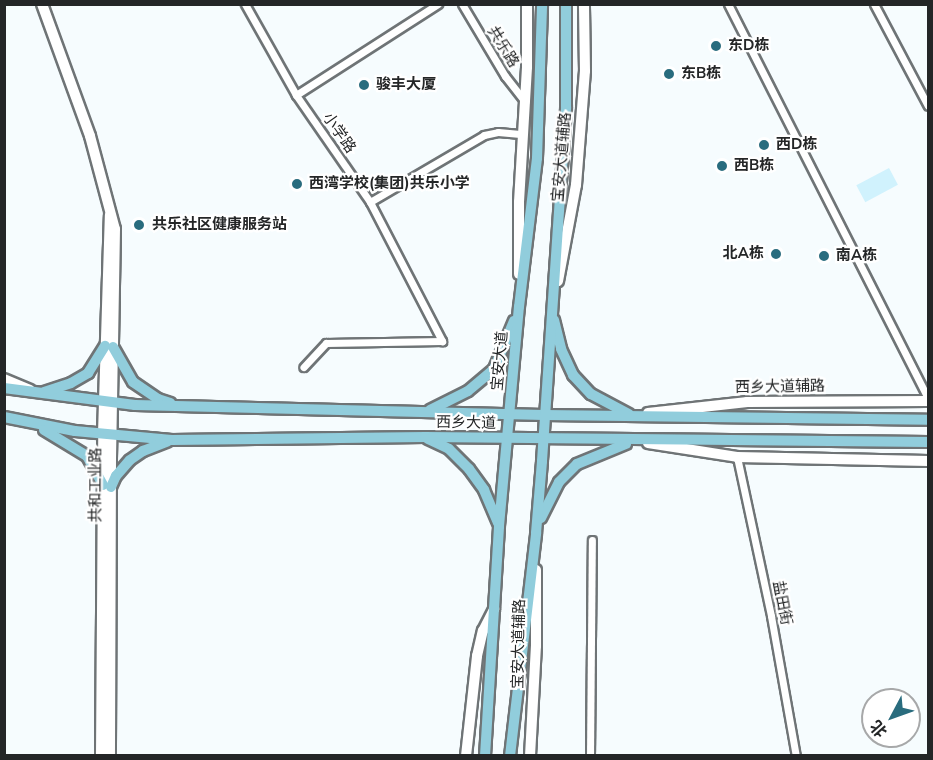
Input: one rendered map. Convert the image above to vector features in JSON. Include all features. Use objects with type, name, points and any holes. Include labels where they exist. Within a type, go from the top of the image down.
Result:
[{"type":"main road","name":"宝安大道","points":[[484,756],[499,526],[519,307],[537,158],[542,4]]},
{"type":"main road","points":[[510,756],[536,532],[543,440],[566,107],[567,4]]},
{"type":"main road","points":[[427,411],[468,392],[494,369],[519,307]]},
{"type":"main road","points":[[552,311],[561,350],[573,375],[591,394],[632,416]]},
{"type":"main road","points":[[39,393],[61,387],[87,373],[109,346],[133,382],[158,399],[179,406]]},
{"type":"main road","name":"西乡大道","points":[[4,388],[108,402],[179,406],[544,415],[928,420]]},
{"type":"main road","name":"西乡大道","points":[[4,417],[107,434],[172,440],[425,437],[543,440],[928,442]]},
{"type":"main road","points":[[30,423],[62,438],[87,456],[107,486],[130,460],[143,451],[172,440]]},
{"type":"main road","points":[[425,437],[449,449],[469,469],[484,490],[499,526]]},
{"type":"main road","points":[[536,532],[544,507],[568,472],[591,456],[636,440]]},
{"type":"street","name":"共和工业路","points":[[42,4],[90,136],[110,215],[107,434],[110,756]]},
{"type":"street","name":"小学路","points":[[245,4],[296,95],[370,202],[442,341],[326,343],[304,367]]},
{"type":"street","points":[[296,95],[438,4]]},
{"type":"street","name":"共乐路","points":[[462,4],[505,76],[525,102]]},
{"type":"street","points":[[519,307],[519,202],[525,102],[527,4]]},
{"type":"street","name":"宝安大道辅路","points":[[552,311],[576,185],[585,71],[584,4]]},
{"type":"street","points":[[728,4],[847,234],[928,400]]},
{"type":"street","points":[[874,4],[928,106]]},
{"type":"street","points":[[370,202],[484,135],[498,132],[523,134]]},
{"type":"street","points":[[4,379],[39,393]]},
{"type":"street","name":"西乡大道辅路","points":[[632,416],[747,402],[928,400]]},
{"type":"street","points":[[636,440],[737,457],[928,461]]},
{"type":"street","name":"盐田街","points":[[737,457],[771,616],[796,756]]},
{"type":"street","name":"共和工业路","points":[[101,756],[107,486]]},
{"type":"street","name":"宝安大道辅路","points":[[530,756],[536,646],[536,532]]},
{"type":"street","points":[[590,756],[592,540]]},
{"type":"street","name":"宝安大道辅路","points":[[466,756],[477,656],[483,631],[494,609]]},
{"type":"shaded area","points":[[889,168],[898,185],[865,202],[856,185]]},
{"type":"place","name":"东D栋","points":[[716,46]]},
{"type":"place","name":"东B栋","points":[[669,74]]},
{"type":"place","name":"骏丰大厦","points":[[364,85]]},
{"type":"place","name":"西D栋","points":[[764,145]]},
{"type":"place","name":"西B栋","points":[[722,166]]},
{"type":"place","name":"西湾学校(集团)共乐小学","points":[[297,184]]},
{"type":"place","name":"共乐社区健康服务站","points":[[139,225]]},
{"type":"place","name":"北A栋","points":[[776,254]]},
{"type":"place","name":"南A栋","points":[[824,256]]}]
